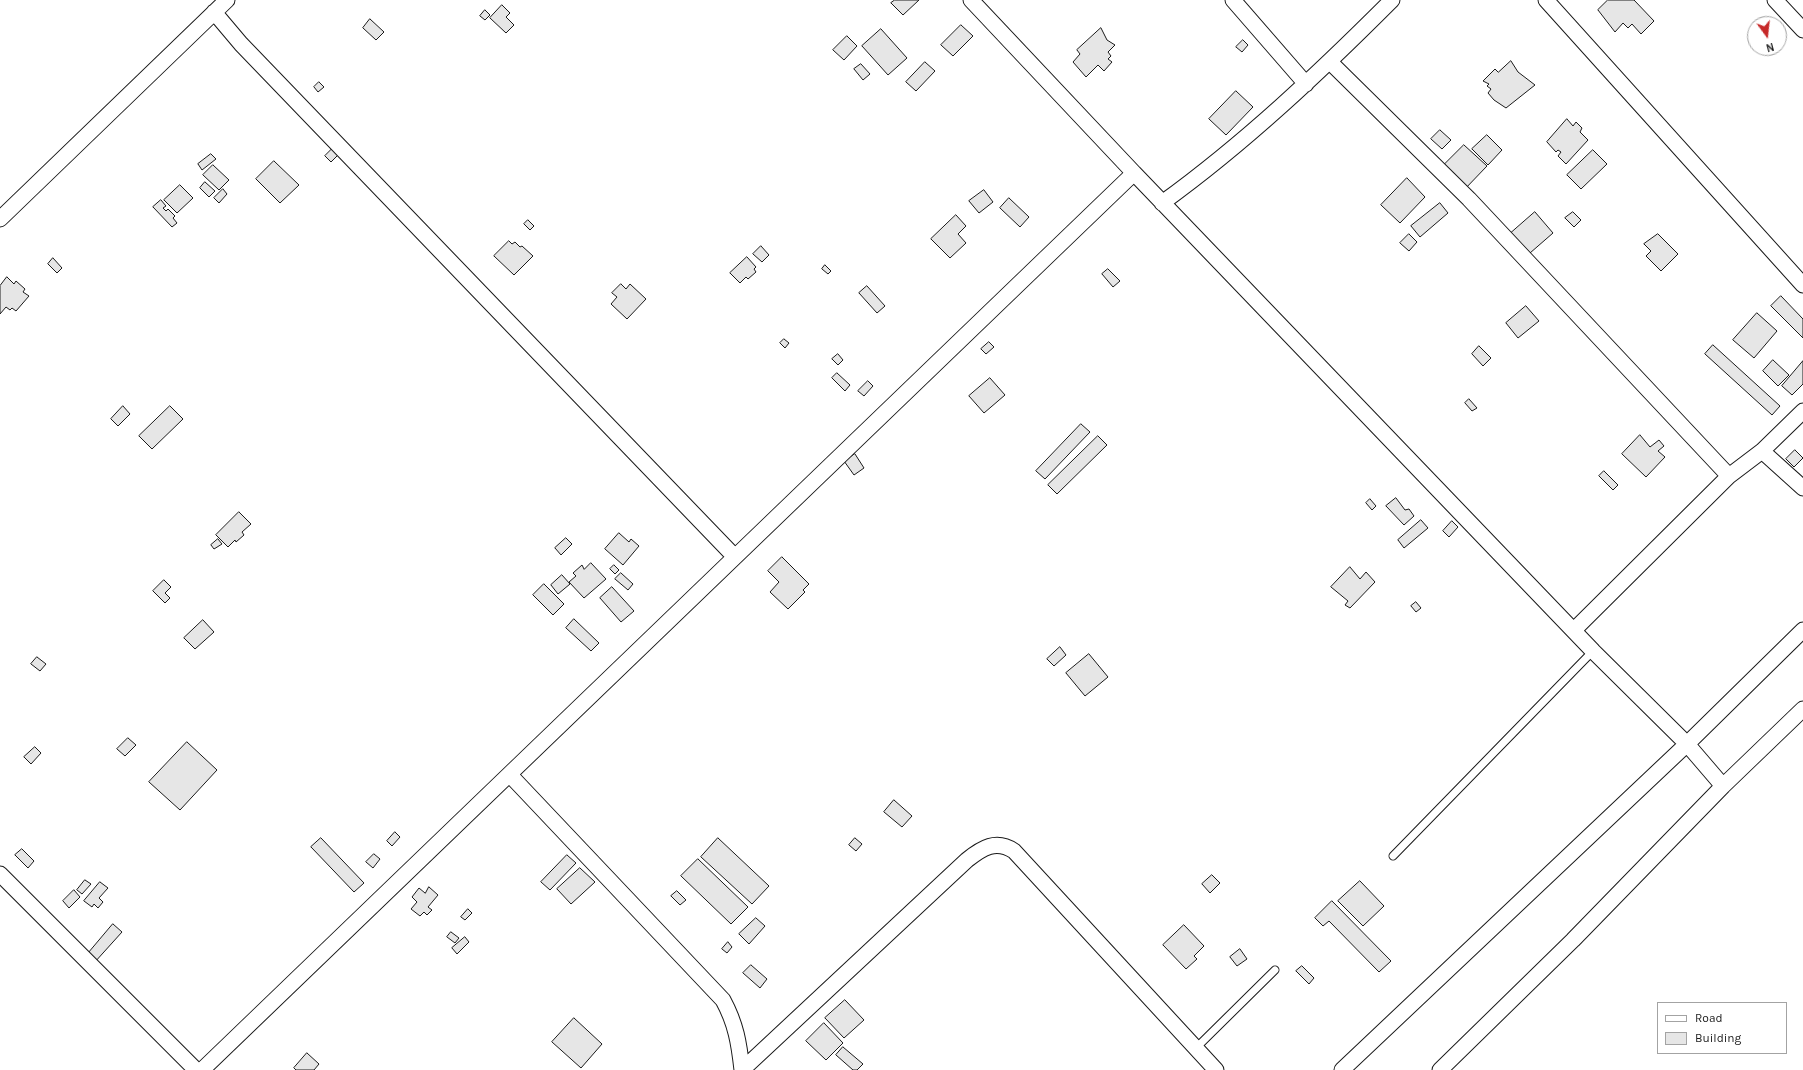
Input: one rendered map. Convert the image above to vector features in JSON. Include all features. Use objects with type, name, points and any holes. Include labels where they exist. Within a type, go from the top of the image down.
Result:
[{"type":"street","points":[[0,219],[227,0]]},
{"type":"street","points":[[971,0],[1162,203],[1594,651],[1687,744],[1723,786]]},
{"type":"street","points":[[1233,0],[1306,84]]},
{"type":"street","points":[[1162,203],[1205,173],[1306,84],[1392,0]]},
{"type":"street","points":[[1546,0],[1803,286]]},
{"type":"street","points":[[1775,0],[1803,30]]},
{"type":"street","points":[[214,12],[240,44],[736,557]]},
{"type":"street","points":[[1330,62],[1469,199],[1729,476]]},
{"type":"street","points":[[202,1070],[1134,173]]},
{"type":"street","points":[[1574,630],[1729,476],[1762,451],[1803,411]]},
{"type":"street","points":[[1762,451],[1803,488]]},
{"type":"street","points":[[1342,1070],[1687,744],[1803,630]]},
{"type":"street","points":[[1440,1070],[1573,940],[1723,786],[1803,709]]},
{"type":"street","points":[[510,775],[723,1000],[730,1013],[739,1039],[742,1070]]},
{"type":"street","points":[[742,1070],[966,860],[980,849],[1000,845],[1014,851],[1216,1070]]},
{"type":"street","points":[[0,874],[196,1070]]},
{"type":"lane","points":[[1393,856],[1594,651]]},
{"type":"lane","points":[[1196,1048],[1275,970]]},
{"type":"building","points":[[895,0],[919,0],[903,15],[891,3]]},
{"type":"building","points":[[1608,0],[1634,0],[1654,21],[1641,34],[1632,24],[1628,28],[1623,23],[1615,32],[1598,10]]},
{"type":"building","points":[[502,5],[510,13],[506,17],[514,25],[506,33],[490,18]]},
{"type":"building","points":[[485,10],[490,15],[485,20],[480,16]]},
{"type":"building","points":[[370,19],[384,32],[376,40],[363,28]]},
{"type":"building","points":[[961,25],[973,36],[953,56],[941,45]]},
{"type":"building","points":[[1101,28],[1107,40],[1115,45],[1108,52],[1111,56],[1108,59],[1112,62],[1104,71],[1098,65],[1086,77],[1073,62],[1080,54],[1077,50]]},
{"type":"building","points":[[881,29],[907,58],[888,75],[862,46]]},
{"type":"building","points":[[847,36],[857,46],[844,60],[833,50]]},
{"type":"building","points":[[1243,40],[1248,45],[1242,52],[1236,47]]},
{"type":"building","points":[[1511,61],[1518,72],[1535,85],[1506,108],[1494,100],[1488,93],[1491,89],[1487,86],[1489,84],[1483,81],[1495,69],[1498,72]]},
{"type":"building","points":[[925,62],[935,71],[916,91],[906,82]]},
{"type":"building","points":[[861,64],[870,74],[863,80],[854,69]]},
{"type":"building","points":[[319,82],[324,87],[318,92],[314,87]]},
{"type":"building","points":[[1236,91],[1253,107],[1226,135],[1209,119]]},
{"type":"building","points":[[1567,119],[1573,126],[1576,122],[1582,128],[1580,132],[1588,140],[1566,164],[1558,156],[1561,152],[1558,150],[1556,152],[1547,142]]},
{"type":"building","points":[[1440,130],[1451,140],[1442,149],[1431,139]]},
{"type":"building","points":[[1487,135],[1502,150],[1488,165],[1472,149]]},
{"type":"building","points":[[1464,145],[1487,166],[1463,191],[1440,169]]},
{"type":"building","points":[[333,148],[339,154],[331,162],[325,156]]},
{"type":"building","points":[[1593,150],[1607,164],[1581,189],[1567,175]]},
{"type":"building","points":[[211,154],[216,159],[202,170],[198,164]]},
{"type":"building","points":[[274,161],[299,185],[280,203],[256,179]]},
{"type":"building","points":[[213,165],[229,180],[219,190],[203,175]]},
{"type":"building","points":[[1407,178],[1425,197],[1400,223],[1381,205]]},
{"type":"building","points":[[205,182],[215,191],[209,197],[200,188]]},
{"type":"building","points":[[180,185],[193,198],[177,213],[164,200]]},
{"type":"building","points":[[223,189],[227,194],[219,203],[214,198]]},
{"type":"building","points":[[984,190],[993,202],[979,213],[969,201]]},
{"type":"building","points":[[1009,198],[1029,217],[1020,227],[1000,208]]},
{"type":"building","points":[[161,200],[166,206],[163,208],[166,211],[168,209],[175,216],[173,218],[177,223],[172,227],[153,207]]},
{"type":"building","points":[[1440,203],[1448,213],[1420,237],[1411,226]]},
{"type":"building","points":[[1535,212],[1553,233],[1530,253],[1511,233]]},
{"type":"building","points":[[1573,212],[1581,220],[1574,227],[1565,218]]},
{"type":"building","points":[[956,215],[966,226],[958,234],[966,243],[950,258],[931,239]]},
{"type":"building","points":[[528,220],[534,226],[530,230],[524,224]]},
{"type":"building","points":[[1409,234],[1417,242],[1409,251],[1400,243]]},
{"type":"building","points":[[1658,234],[1678,254],[1661,271],[1646,256],[1651,251],[1644,244]]},
{"type":"building","points":[[509,241],[512,244],[515,242],[520,247],[522,246],[533,256],[514,275],[494,256]]},
{"type":"building","points":[[761,246],[769,255],[762,262],[753,254]]},
{"type":"building","points":[[747,257],[756,267],[754,269],[756,272],[748,279],[746,277],[740,283],[730,273]]},
{"type":"building","points":[[53,258],[62,268],[57,273],[48,264]]},
{"type":"building","points":[[825,265],[831,271],[828,274],[822,269]]},
{"type":"building","points":[[1108,269],[1120,281],[1113,287],[1102,274]]},
{"type":"building","points":[[7,277],[14,284],[16,281],[25,289],[23,292],[29,296],[16,311],[12,308],[10,310],[6,307],[0,314],[0,286]]},
{"type":"building","points":[[621,284],[626,289],[630,284],[646,299],[627,319],[611,304],[617,297],[612,293]]},
{"type":"building","points":[[867,286],[885,306],[877,313],[859,293]]},
{"type":"building","points":[[1781,296],[1803,319],[1803,338],[1771,306]]},
{"type":"building","points":[[1526,306],[1539,321],[1518,338],[1506,323]]},
{"type":"building","points":[[1757,313],[1777,331],[1754,358],[1733,340]]},
{"type":"building","points":[[784,339],[789,343],[785,348],[780,343]]},
{"type":"building","points":[[989,342],[994,347],[986,354],[981,349]]},
{"type":"building","points":[[1713,345],[1780,406],[1772,415],[1705,354]]},
{"type":"building","points":[[1479,346],[1491,358],[1483,366],[1472,354]]},
{"type":"building","points":[[838,354],[843,360],[838,365],[832,359]]},
{"type":"building","points":[[1773,360],[1789,375],[1778,386],[1763,371]]},
{"type":"building","points":[[1803,361],[1803,384],[1792,395],[1782,386]]},
{"type":"building","points":[[837,373],[850,385],[845,391],[832,378]]},
{"type":"building","points":[[990,378],[1005,395],[984,413],[969,396]]},
{"type":"building","points":[[868,381],[873,386],[864,396],[858,391]]},
{"type":"building","points":[[1469,399],[1477,408],[1472,411],[1465,403]]},
{"type":"building","points":[[123,406],[130,414],[118,426],[111,419]]},
{"type":"building","points":[[170,406],[183,419],[152,449],[139,436]]},
{"type":"building","points":[[1081,424],[1090,432],[1045,479],[1036,471]]},
{"type":"building","points":[[1640,435],[1650,447],[1659,440],[1664,446],[1658,451],[1665,457],[1646,477],[1622,454]]},
{"type":"building","points":[[1098,436],[1107,445],[1057,494],[1048,485]]},
{"type":"building","points":[[1795,450],[1803,458],[1794,467],[1786,459]]},
{"type":"building","points":[[855,454],[864,468],[854,475],[844,461]]},
{"type":"building","points":[[1604,471],[1618,485],[1613,490],[1599,476]]},
{"type":"building","points":[[1396,498],[1405,510],[1409,509],[1414,516],[1404,525],[1386,506]]},
{"type":"building","points":[[1370,499],[1376,506],[1372,510],[1366,503]]},
{"type":"building","points":[[239,512],[251,524],[242,532],[244,535],[236,542],[235,540],[228,547],[216,535]]},
{"type":"building","points":[[1421,520],[1428,528],[1404,548],[1398,540]]},
{"type":"building","points":[[1452,521],[1458,527],[1449,537],[1443,531]]},
{"type":"building","points":[[619,533],[629,542],[631,539],[639,546],[623,565],[605,549]]},
{"type":"building","points":[[566,538],[572,544],[561,555],[555,548]]},
{"type":"building","points":[[218,539],[222,544],[214,549],[211,545]]},
{"type":"building","points":[[782,557],[809,584],[803,590],[805,592],[788,609],[770,592],[779,582],[768,571]]},
{"type":"building","points":[[591,563],[606,579],[584,598],[569,582],[576,576],[573,573],[582,565],[584,569]]},
{"type":"building","points":[[614,565],[619,570],[615,574],[610,569]]},
{"type":"building","points":[[1350,567],[1360,579],[1366,572],[1375,582],[1350,608],[1345,605],[1348,601],[1331,587]]},
{"type":"building","points":[[621,573],[633,584],[628,590],[615,579]]},
{"type":"building","points":[[562,575],[570,584],[558,594],[551,585]]},
{"type":"building","points":[[164,580],[171,587],[165,593],[170,598],[165,603],[153,591]]},
{"type":"building","points":[[544,584],[564,604],[553,615],[533,595]]},
{"type":"building","points":[[612,587],[634,611],[621,622],[600,598]]},
{"type":"building","points":[[1416,602],[1421,608],[1416,612],[1411,606]]},
{"type":"building","points":[[574,619],[599,643],[591,651],[566,628]]},
{"type":"building","points":[[203,620],[214,632],[195,649],[184,638]]},
{"type":"building","points":[[1060,647],[1066,655],[1054,666],[1047,659]]},
{"type":"building","points":[[1089,654],[1108,677],[1085,696],[1066,673]]},
{"type":"building","points":[[37,657],[46,664],[40,671],[31,664]]},
{"type":"building","points":[[128,738],[136,745],[125,756],[117,749]]},
{"type":"building","points":[[187,742],[217,770],[180,810],[149,782]]},
{"type":"building","points":[[35,747],[41,753],[31,764],[24,757]]},
{"type":"building","points":[[894,800],[912,816],[902,827],[884,812]]},
{"type":"building","points":[[395,832],[400,837],[392,846],[387,841]]},
{"type":"building","points":[[321,838],[364,883],[354,892],[311,847]]},
{"type":"building","points":[[718,838],[769,886],[752,904],[701,857]]},
{"type":"building","points":[[855,838],[862,844],[856,851],[849,845]]},
{"type":"building","points":[[22,849],[34,861],[28,868],[15,855]]},
{"type":"building","points":[[374,854],[380,859],[373,868],[366,862]]},
{"type":"building","points":[[567,855],[576,863],[550,890],[541,882]]},
{"type":"building","points":[[698,859],[748,907],[731,924],[681,876]]},
{"type":"building","points":[[580,868],[595,882],[571,904],[557,889]]},
{"type":"building","points":[[1212,875],[1220,883],[1210,893],[1202,884]]},
{"type":"building","points":[[85,880],[91,884],[82,894],[77,890]]},
{"type":"building","points":[[1360,881],[1384,906],[1363,926],[1338,901]]},
{"type":"building","points":[[100,882],[108,888],[99,898],[103,902],[98,908],[94,904],[92,907],[84,901]]},
{"type":"building","points":[[429,887],[438,895],[428,907],[432,910],[427,915],[424,912],[420,916],[411,909],[417,902],[412,897],[419,888],[425,893]]},
{"type":"building","points":[[74,890],[80,897],[69,908],[63,901]]},
{"type":"building","points":[[677,891],[686,900],[680,905],[671,896]]},
{"type":"building","points":[[1332,901],[1391,961],[1379,972],[1329,921],[1323,926],[1315,918]]},
{"type":"building","points":[[468,909],[472,913],[465,920],[461,917]]},
{"type":"building","points":[[756,918],[765,926],[749,944],[739,934]]},
{"type":"building","points":[[113,924],[122,932],[94,963],[86,956]]},
{"type":"building","points":[[1184,925],[1204,946],[1194,956],[1197,959],[1186,969],[1163,945]]},
{"type":"building","points":[[451,932],[459,938],[455,943],[447,937]]},
{"type":"building","points":[[465,937],[469,942],[457,954],[452,948]]},
{"type":"building","points":[[728,942],[732,947],[727,953],[722,949]]},
{"type":"building","points":[[1240,949],[1247,959],[1237,966],[1230,957]]},
{"type":"building","points":[[751,965],[767,979],[760,988],[743,973]]},
{"type":"building","points":[[1302,966],[1314,978],[1309,984],[1296,971]]},
{"type":"building","points":[[845,1000],[864,1020],[844,1038],[825,1018]]},
{"type":"building","points":[[574,1018],[602,1044],[581,1068],[552,1042]]},
{"type":"building","points":[[824,1023],[843,1043],[826,1060],[806,1041]]},
{"type":"building","points":[[843,1047],[863,1064],[857,1070],[853,1070],[836,1055]]},
{"type":"building","points":[[307,1053],[319,1064],[314,1070],[296,1070],[294,1068]]}]
